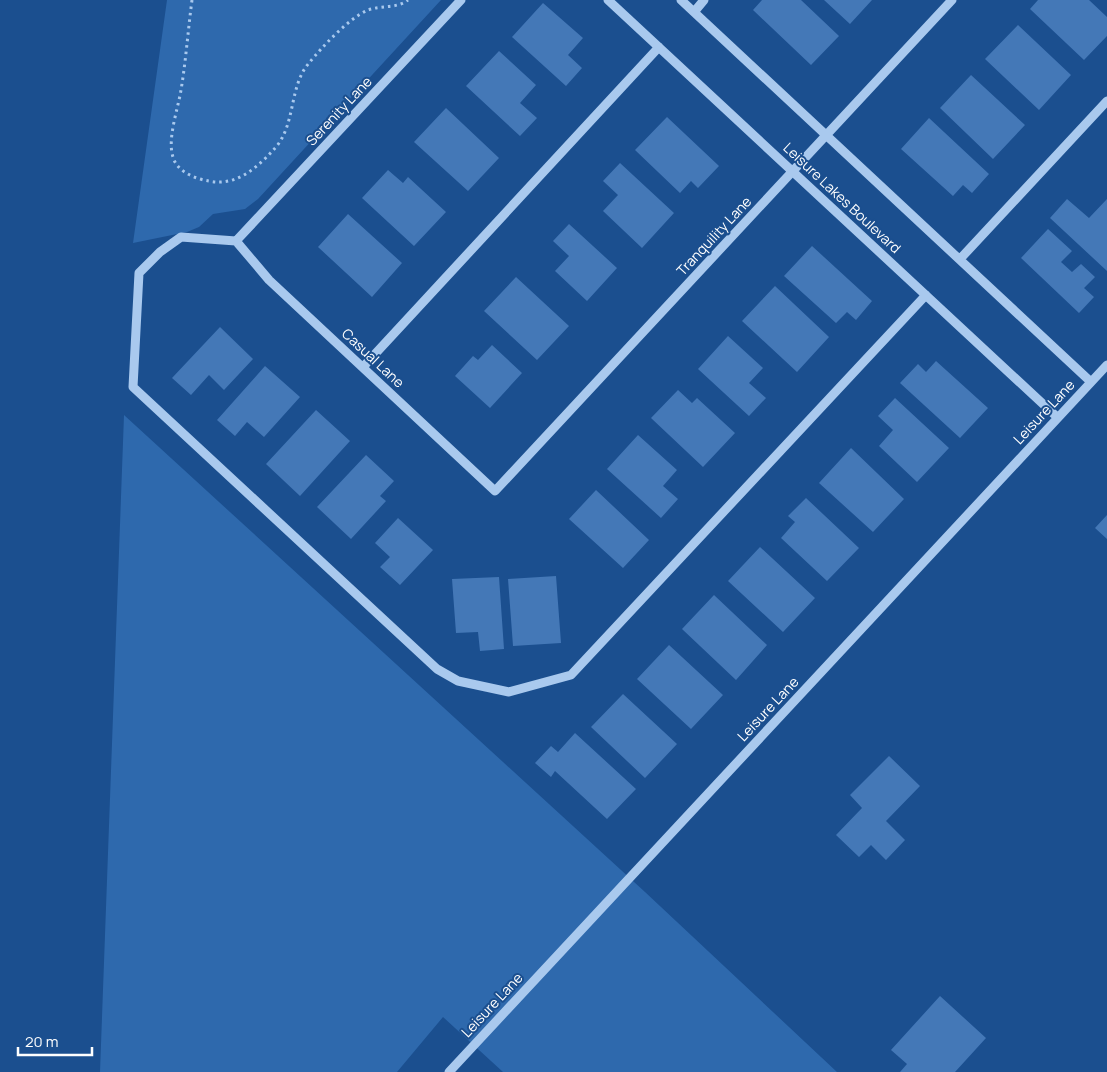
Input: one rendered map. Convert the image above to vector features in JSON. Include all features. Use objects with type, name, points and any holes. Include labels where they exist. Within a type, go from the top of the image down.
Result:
[{"type":"street","name":"Serenity Lane","points":[[236,242],[461,0]]},
{"type":"street","name":"Leisure Lakes Boulevard","points":[[608,0],[1057,417]]},
{"type":"street","points":[[682,0],[1091,382]]},
{"type":"street","points":[[694,12],[704,0]]},
{"type":"street","name":"Tranquility Lane","points":[[495,491],[952,0]]},
{"type":"street","points":[[363,368],[659,47]]},
{"type":"street","points":[[960,259],[1107,101]]},
{"type":"street","points":[[236,242],[181,237],[160,252],[139,273],[133,386],[437,668],[458,681],[509,692],[571,676],[926,295]]},
{"type":"street","name":"Casual Lane","points":[[236,242],[269,280],[495,491]]},
{"type":"street","name":"Leisure Lane","points":[[449,1072],[1107,365]]},
{"type":"path","points":[[192,0],[182,88],[173,129],[172,151],[173,159],[184,171],[194,178],[211,182],[224,182],[239,178],[255,168],[278,145],[286,128],[303,70],[331,40],[358,16],[369,10],[396,6],[408,0]]},
{"type":"shaded area","points":[[167,0],[441,0],[258,199],[245,209],[213,214],[199,227],[187,232],[133,243]]},
{"type":"shaded area","points":[[124,415],[645,892],[837,1072],[503,1072],[443,1017],[397,1072],[100,1072]]},
{"type":"building","points":[[762,0],[801,0],[839,36],[811,65],[753,10]]},
{"type":"building","points":[[824,0],[872,0],[850,24]]},
{"type":"building","points":[[1038,0],[1089,0],[1107,17],[1107,36],[1084,60],[1030,9]]},
{"type":"building","points":[[543,3],[583,38],[568,55],[582,68],[566,86],[512,37]]},
{"type":"building","points":[[1018,25],[1071,75],[1039,110],[985,59]]},
{"type":"building","points":[[499,51],[536,85],[520,103],[537,118],[520,136],[466,86]]},
{"type":"building","points":[[971,75],[1025,125],[993,159],[940,108]]},
{"type":"building","points":[[446,108],[499,158],[468,191],[414,142]]},
{"type":"building","points":[[667,117],[719,166],[698,188],[691,181],[680,193],[635,150]]},
{"type":"building","points":[[929,118],[989,174],[972,193],[963,185],[953,196],[901,149]]},
{"type":"building","points":[[620,163],[674,213],[642,248],[603,211],[618,195],[603,181]]},
{"type":"building","points":[[388,170],[403,183],[408,177],[446,212],[414,246],[362,198]]},
{"type":"building","points":[[1067,199],[1089,218],[1107,199],[1107,271],[1050,218]]},
{"type":"building","points":[[348,214],[402,263],[372,297],[318,247]]},
{"type":"building","points":[[569,224],[617,268],[587,301],[555,271],[569,256],[553,241]]},
{"type":"building","points":[[1048,229],[1072,251],[1061,262],[1072,272],[1081,264],[1095,277],[1084,288],[1094,297],[1079,313],[1021,258]]},
{"type":"building","points":[[812,246],[872,301],[856,320],[847,312],[836,323],[784,276]]},
{"type":"building","points":[[516,277],[569,326],[537,360],[484,311]]},
{"type":"building","points":[[775,286],[829,337],[797,372],[742,321]]},
{"type":"building","points":[[220,327],[253,359],[224,390],[209,375],[191,395],[172,378]]},
{"type":"building","points":[[728,336],[763,368],[749,383],[766,398],[749,416],[698,369]]},
{"type":"building","points":[[492,345],[522,373],[490,408],[455,376],[473,356],[478,360]]},
{"type":"building","points":[[936,361],[988,408],[960,438],[900,383],[918,364],[926,372]]},
{"type":"building","points":[[265,366],[300,397],[264,437],[247,422],[235,436],[217,420]]},
{"type":"building","points":[[678,390],[692,403],[697,398],[735,433],[703,467],[651,418]]},
{"type":"building","points":[[895,398],[949,448],[917,482],[879,446],[893,430],[878,416]]},
{"type":"building","points":[[316,410],[350,441],[300,496],[266,464]]},
{"type":"building","points":[[638,435],[677,470],[663,486],[678,499],[661,518],[607,469]]},
{"type":"building","points":[[851,448],[904,499],[873,532],[819,483]]},
{"type":"building","points":[[366,455],[394,481],[380,496],[386,501],[351,539],[317,507]]},
{"type":"building","points":[[596,490],[649,540],[623,568],[569,519]]},
{"type":"building","points":[[806,498],[859,548],[827,581],[781,538],[795,522],[788,516]]},
{"type":"building","points":[[1107,515],[1107,539],[1095,528]]},
{"type":"building","points":[[398,518],[433,550],[400,585],[380,567],[390,557],[375,543]]},
{"type":"building","points":[[760,547],[815,598],[783,632],[728,581]]},
{"type":"building","points":[[556,576],[561,643],[513,646],[508,579]]},
{"type":"building","points":[[499,577],[504,649],[480,651],[478,632],[456,633],[452,579]]},
{"type":"building","points":[[714,595],[767,645],[736,680],[682,629]]},
{"type":"building","points":[[669,645],[723,695],[691,729],[637,679]]},
{"type":"building","points":[[623,694],[677,744],[645,778],[591,727]]},
{"type":"building","points":[[575,733],[636,789],[607,819],[555,771],[551,777],[535,763],[551,746],[558,752]]},
{"type":"building","points":[[889,756],[920,786],[886,821],[905,840],[886,860],[871,845],[859,857],[836,835],[862,808],[850,795]]},
{"type":"building","points":[[940,996],[986,1038],[955,1072],[900,1072],[907,1064],[891,1050]]}]
